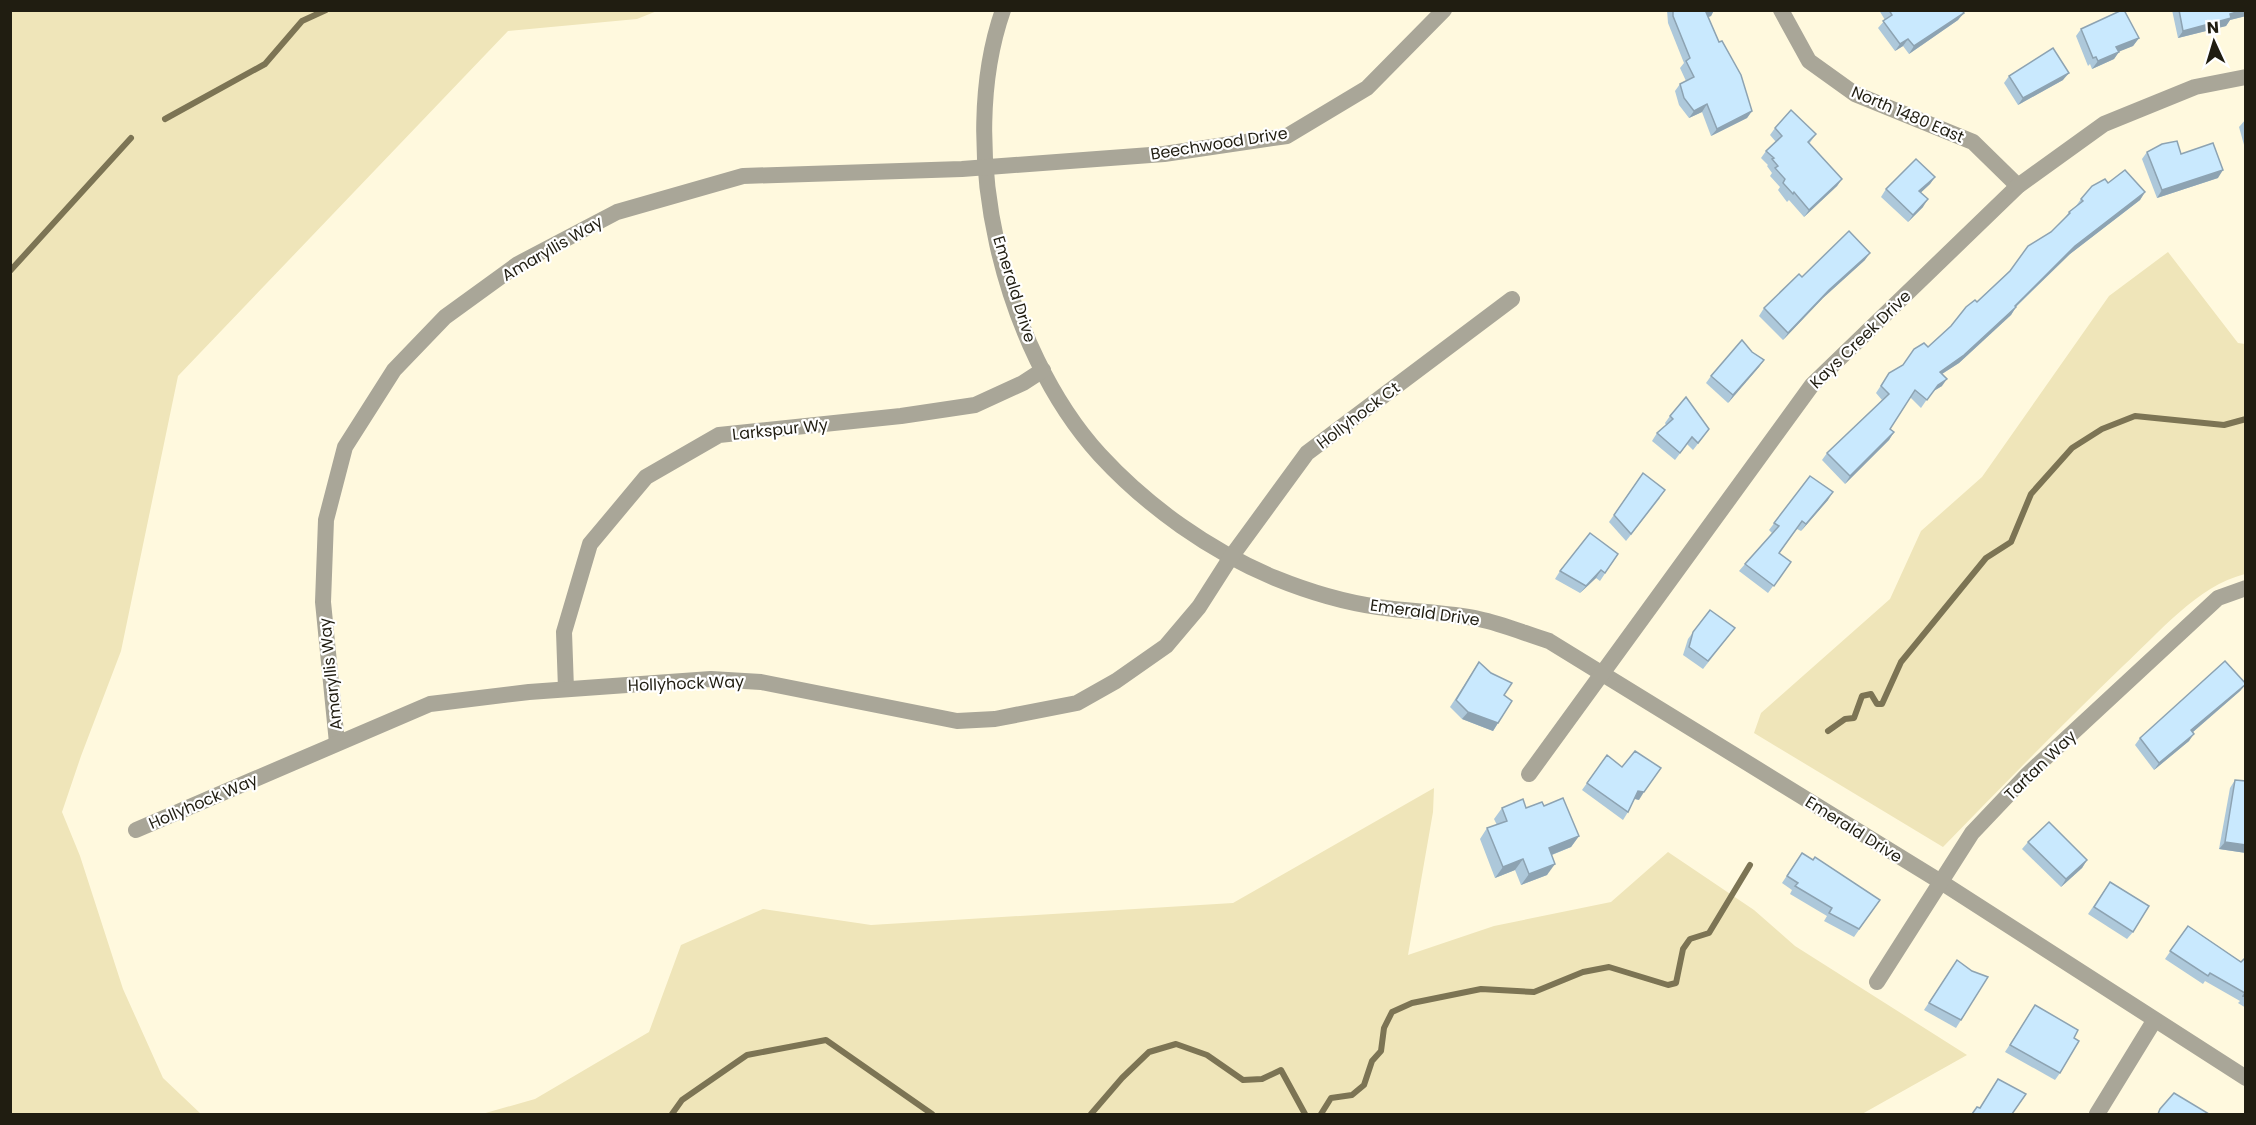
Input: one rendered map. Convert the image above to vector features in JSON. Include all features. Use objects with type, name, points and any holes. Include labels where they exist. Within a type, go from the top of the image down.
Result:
[{"type":"street","name":"Beechwood Drive","points":[[986,167],[1164,154],[1287,136],[1367,88],[1444,10]]},
{"type":"street","name":"North 1480 East","points":[[1781,10],[1809,61],[1855,94],[1973,142],[2018,186]]},
{"type":"street","name":"Emerald Drive","points":[[999,12],[988,73],[984,112],[989,200],[1004,265],[1022,321],[1043,370],[1099,454],[1135,488],[1186,529],[1231,557],[1275,578],[1321,594],[1375,607],[1479,619],[1549,641],[1941,882],[2246,1078]]},
{"type":"street","name":"Kays Creek Drive","points":[[1529,774],[1812,385],[2018,186],[2104,124],[2195,87],[2246,77]]},
{"type":"street","name":"Amaryllis Way","points":[[337,743],[323,602],[326,520],[345,447],[394,370],[445,317],[518,264],[617,212],[743,176],[986,167]]},
{"type":"street","name":"Hollyhock Ct","points":[[1231,557],[1307,453],[1512,299]]},
{"type":"street","name":"Larkspur Wy","points":[[566,689],[564,632],[591,544],[646,477],[719,435],[901,416],[975,405],[1023,383],[1043,370]]},
{"type":"street","name":"Hollyhock Way","points":[[136,830],[430,704],[566,689],[721,680],[761,682],[957,721],[1036,713],[1077,703],[1116,681],[1166,646],[1199,607],[1231,557]]},
{"type":"street","name":"Tartan Way","points":[[1877,982],[1972,833],[2028,774],[2218,598],[2246,588]]},
{"type":"street","points":[[2097,1114],[2154,1021]]},
{"type":"shaded area","points":[[10,11],[657,11],[637,19],[508,31],[178,376],[121,651],[62,812],[80,856],[123,989],[163,1078],[201,1114],[11,1114]]},
{"type":"shaded area","points":[[2168,252],[2238,343],[2245,344],[2245,574],[2211,589],[2180,612],[2077,711],[1943,847],[1754,733],[1761,713],[1890,599],[1921,531],[1982,477],[2109,296]]},
{"type":"shaded area","points":[[1434,788],[1433,812],[1408,955],[1494,926],[1611,902],[1668,852],[1754,910],[1795,946],[1967,1055],[1862,1114],[482,1114],[535,1099],[649,1032],[681,945],[763,909],[871,925],[1233,903]]},
{"type":"building","points":[[1673,10],[1710,10],[1706,12],[1719,42],[1722,41],[1741,75],[1752,111],[1717,129],[1707,104],[1694,111],[1684,98],[1680,84],[1694,77],[1686,61],[1690,58],[1673,16]]},
{"type":"building","points":[[1889,10],[1962,10],[1964,13],[1914,46],[1908,39],[1900,44],[1883,21],[1892,15]]},
{"type":"building","points":[[2122,10],[2139,38],[2116,47],[2119,52],[2098,61],[2096,57],[2093,58],[2081,29]]},
{"type":"building","points":[[2179,10],[2243,10],[2230,14],[2231,18],[2183,31]]},
{"type":"building","points":[[2053,48],[2069,73],[2023,98],[2009,76]]},
{"type":"building","points":[[1791,110],[1816,134],[1808,142],[1842,179],[1809,210],[1783,183],[1785,179],[1775,168],[1778,166],[1772,159],[1774,158],[1766,151],[1782,136],[1775,128]]},
{"type":"building","points":[[2177,141],[2181,154],[2213,143],[2223,170],[2162,190],[2147,152],[2162,144]]},
{"type":"building","points":[[1916,159],[1935,177],[1919,191],[1928,199],[1913,215],[1886,189]]},
{"type":"building","points":[[2125,170],[2145,192],[2075,246],[2016,307],[1964,355],[1940,372],[1947,379],[1938,385],[1927,400],[1915,390],[1890,429],[1894,432],[1850,476],[1827,453],[1889,394],[1881,386],[1889,373],[1903,365],[1914,349],[1924,343],[1928,347],[1951,326],[1966,307],[1975,300],[1977,302],[2010,271],[2028,246],[2051,232],[2069,212],[2083,201],[2081,199],[2092,186],[2105,179],[2108,183]]},
{"type":"building","points":[[1849,231],[1870,253],[1829,290],[1788,333],[1764,308],[1799,274],[1802,277]]},
{"type":"building","points":[[1742,340],[1752,352],[1764,360],[1733,395],[1711,376]]},
{"type":"building","points":[[1686,397],[1709,429],[1698,443],[1692,437],[1680,453],[1657,433],[1673,419],[1670,416]]},
{"type":"building","points":[[1643,473],[1665,490],[1631,534],[1614,515]]},
{"type":"building","points":[[1810,476],[1833,492],[1806,524],[1802,521],[1779,553],[1791,562],[1774,586],[1745,564],[1779,526],[1774,523]]},
{"type":"building","points":[[1590,533],[1618,554],[1605,573],[1601,570],[1586,586],[1560,571]]},
{"type":"building","points":[[1710,610],[1735,628],[1708,661],[1689,647],[1693,632]]},
{"type":"building","points":[[2225,661],[2246,684],[2191,730],[2194,734],[2159,763],[2140,738]]},
{"type":"building","points":[[1479,662],[1491,673],[1512,683],[1504,695],[1512,701],[1498,723],[1468,712],[1456,700]]},
{"type":"building","points":[[1635,751],[1661,768],[1644,792],[1638,791],[1628,812],[1587,783],[1607,755],[1622,767]]},
{"type":"building","points":[[2235,780],[2246,781],[2246,845],[2225,842]]},
{"type":"building","points":[[1563,798],[1579,836],[1549,848],[1555,864],[1529,874],[1523,859],[1503,867],[1487,828],[1507,821],[1502,808],[1523,799],[1526,808],[1542,802],[1544,806]]},
{"type":"building","points":[[2049,822],[2087,860],[2066,879],[2028,842]]},
{"type":"building","points":[[1802,853],[1813,860],[1815,857],[1880,900],[1859,929],[1829,913],[1832,908],[1795,886],[1798,883],[1787,876]]},
{"type":"building","points":[[2110,882],[2149,906],[2133,932],[2094,907]]},
{"type":"building","points":[[2188,926],[2241,962],[2246,957],[2246,997],[2243,996],[2245,993],[2210,973],[2208,976],[2170,951]]},
{"type":"building","points":[[1957,960],[1972,971],[1988,977],[1961,1020],[1929,1003]]},
{"type":"building","points":[[2035,1005],[2078,1030],[2074,1038],[2079,1041],[2060,1073],[2010,1045]]},
{"type":"building","points":[[1998,1079],[2026,1094],[2012,1114],[1972,1114],[1977,1107],[1980,1108]]},
{"type":"building","points":[[2174,1093],[2209,1114],[2158,1114]]},
{"type":"waterway","points":[[165,119],[265,64],[302,21],[326,10]]},
{"type":"waterway","points":[[10,271],[131,138]]},
{"type":"waterway","points":[[1828,731],[1845,719],[1854,718],[1862,696],[1871,694],[1877,704],[1882,704],[1901,662],[1986,558],[2011,542],[2031,494],[2072,448],[2102,429],[2135,416],[2224,425],[2246,419]]},
{"type":"waterway","points":[[1321,1114],[1331,1098],[1352,1095],[1364,1085],[1372,1061],[1381,1051],[1384,1028],[1392,1012],[1412,1003],[1481,989],[1534,992],[1583,972],[1609,967],[1668,985],[1676,983],[1683,949],[1690,939],[1709,933],[1750,865]]},
{"type":"waterway","points":[[672,1114],[682,1100],[747,1055],[826,1040],[932,1114]]},
{"type":"waterway","points":[[1091,1114],[1122,1078],[1149,1052],[1176,1044],[1207,1055],[1243,1080],[1262,1079],[1281,1070],[1305,1114]]}]
